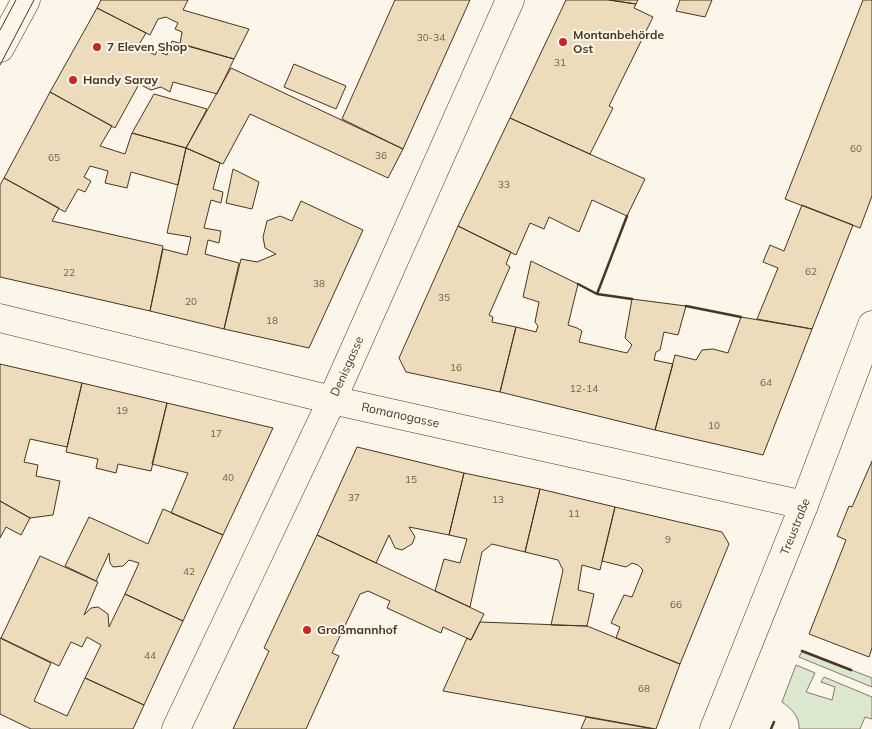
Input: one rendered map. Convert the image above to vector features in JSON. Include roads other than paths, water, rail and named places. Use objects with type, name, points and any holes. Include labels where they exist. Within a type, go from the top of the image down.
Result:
[{"type":"street","points":[[0,48],[26,0]]},
{"type":"street","name":"Denisgasse","points":[[176,729],[332,400],[510,0]]},
{"type":"street","name":"Romanogasse","points":[[0,318],[332,400],[804,505]]},
{"type":"street","name":"Treustraße","points":[[714,729],[804,505],[834,421],[872,325]]},
{"type":"tram line","points":[[0,30],[16,0]]},
{"type":"tram line","points":[[0,65],[34,0]]},
{"type":"place","name":"Montanbehörde Ost","points":[[563,42]]},
{"type":"place","name":"7 Eleven Shop","points":[[97,47]]},
{"type":"place","name":"Handy Saray","points":[[73,80]]},
{"type":"place","name":"Großmannhof","points":[[307,630]]}]
